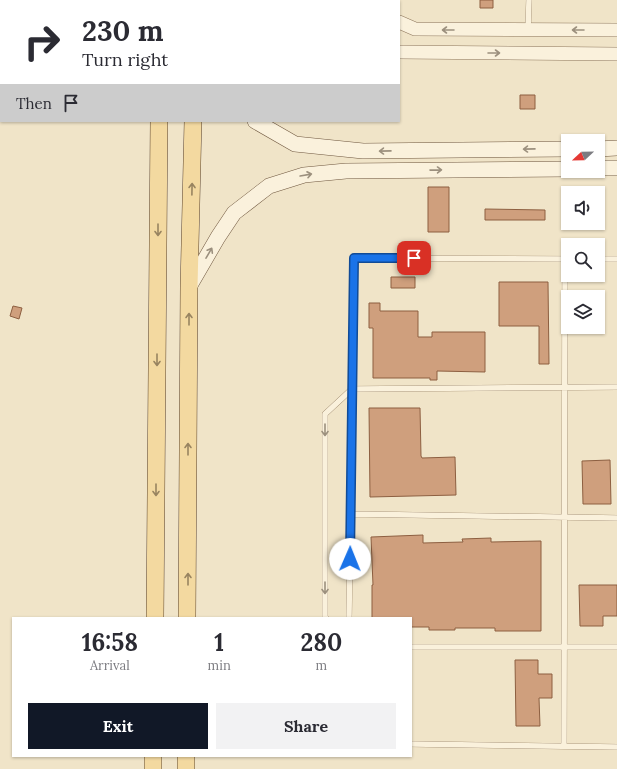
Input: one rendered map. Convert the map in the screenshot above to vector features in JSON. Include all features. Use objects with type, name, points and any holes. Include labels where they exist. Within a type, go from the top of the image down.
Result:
[{"type":"main road","points":[[155,617],[159,122]]},
{"type":"main road","points":[[187,617],[189,287],[193,122]]},
{"type":"main road","points":[[257,122],[295,144],[362,151],[561,149]]},
{"type":"main road","points":[[605,149],[617,148]]},
{"type":"main road","points":[[605,168],[617,168]]},
{"type":"main road","points":[[189,287],[218,237],[234,213],[269,186],[304,175],[346,171],[561,169]]},
{"type":"main road","points":[[153,757],[153,769]]},
{"type":"main road","points":[[186,757],[186,769]]},
{"type":"street","points":[[400,22],[415,30],[617,30]]},
{"type":"street","points":[[400,52],[617,54]]},
{"type":"lane","points":[[528,30],[529,0]]},
{"type":"lane","points":[[349,617],[354,258],[561,259]]},
{"type":"lane","points":[[605,259],[617,259]]},
{"type":"lane","points":[[564,746],[566,282]]},
{"type":"lane","points":[[325,617],[325,414],[352,389],[617,387]]},
{"type":"lane","points":[[350,514],[617,518]]},
{"type":"lane","points":[[412,647],[617,647]]},
{"type":"lane","points":[[412,744],[617,747]]},
{"type":"building","points":[[480,0],[493,0],[493,8],[480,8]]},
{"type":"building","points":[[520,95],[535,95],[535,109],[520,109]]},
{"type":"building","points":[[428,187],[449,187],[449,232],[428,232]]},
{"type":"building","points":[[485,209],[545,210],[545,220],[485,220]]},
{"type":"building","points":[[391,277],[415,277],[415,288],[391,288]]},
{"type":"building","points":[[499,282],[548,282],[549,364],[539,364],[539,326],[499,326]]},
{"type":"building","points":[[369,303],[380,303],[380,311],[418,311],[418,337],[432,337],[432,332],[485,332],[485,372],[437,371],[437,380],[430,380],[430,378],[373,378],[373,328],[369,328]]},
{"type":"building","points":[[13,306],[22,308],[19,319],[10,316]]},
{"type":"building","points":[[369,408],[420,408],[421,456],[422,458],[455,457],[456,495],[370,497]]},
{"type":"building","points":[[610,460],[611,504],[583,504],[582,461]]},
{"type":"building","points":[[423,535],[423,543],[463,542],[462,539],[491,538],[491,542],[541,541],[541,631],[495,631],[495,628],[455,628],[455,630],[429,630],[429,627],[412,627],[412,617],[372,617],[373,585],[371,537]]},
{"type":"building","points":[[579,585],[617,585],[617,616],[603,616],[603,626],[580,626]]},
{"type":"building","points":[[515,660],[538,660],[538,674],[552,674],[552,698],[539,698],[540,726],[516,726]]},
{"type":"route","points":[[350,559],[354,258],[414,258]]}]
